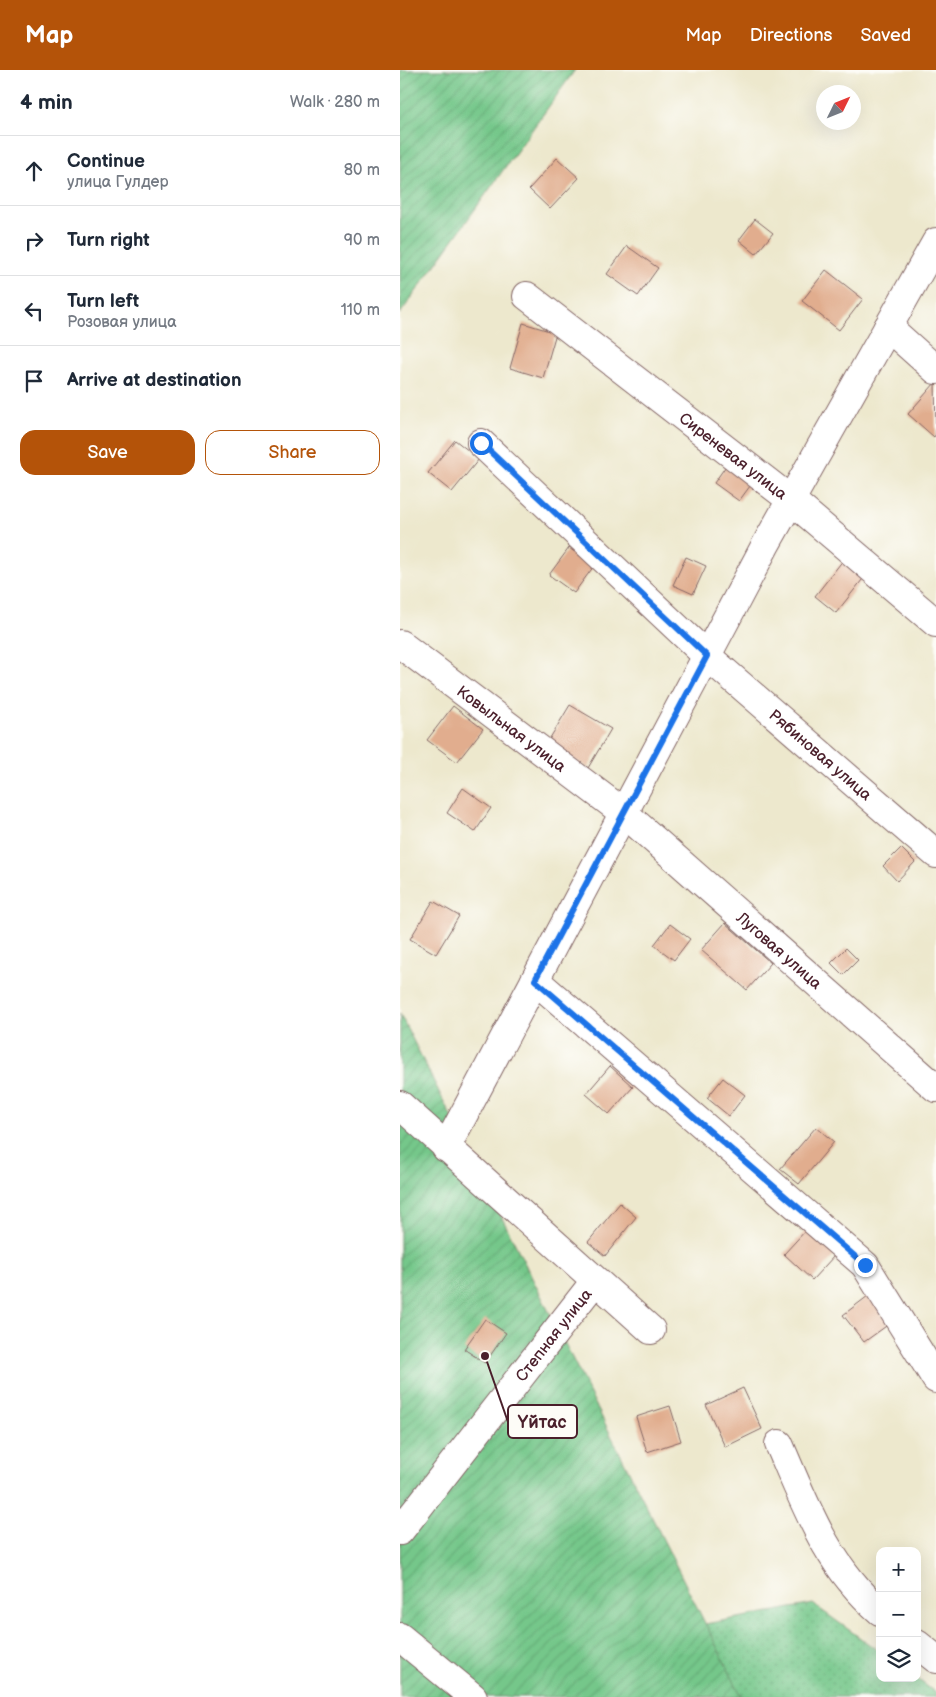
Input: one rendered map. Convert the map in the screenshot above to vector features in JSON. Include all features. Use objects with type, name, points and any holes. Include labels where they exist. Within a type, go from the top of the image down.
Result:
[{"type":"street","points":[[446,1148],[791,500],[936,242]]},
{"type":"street","name":"Сиреневая улица","points":[[527,296],[791,500],[936,623]]},
{"type":"street","points":[[888,327],[936,370]]},
{"type":"street","name":"Рябиновая улица","points":[[481,443],[707,656],[936,854]]},
{"type":"street","name":"Ковыльная улица","points":[[400,644],[624,812]]},
{"type":"street","name":"Луговая улица","points":[[624,812],[936,1088]]},
{"type":"street","points":[[535,980],[865,1265],[936,1379]]},
{"type":"street","points":[[400,1106],[651,1330]]},
{"type":"street","name":"Степная улица","points":[[400,1532],[595,1281]]},
{"type":"street","points":[[779,1444],[817,1531],[838,1567],[876,1607]]},
{"type":"street","points":[[400,1637],[473,1697]]},
{"type":"street","points":[[921,1647],[936,1659]]},
{"type":"green space","points":[[400,70],[575,70],[400,314]]},
{"type":"green space","points":[[400,1014],[742,1697],[400,1697]]},
{"type":"green space","points":[[813,1604],[876,1649],[876,1682],[921,1682],[936,1693],[936,1697],[592,1697],[581,1647]]},
{"type":"building","points":[[557,158],[579,178],[550,209],[529,189]]},
{"type":"building","points":[[755,219],[773,233],[756,254],[739,240]]},
{"type":"building","points":[[627,246],[658,268],[638,296],[607,274]]},
{"type":"building","points":[[826,270],[863,299],[839,330],[802,301]]},
{"type":"building","points":[[523,323],[556,333],[543,378],[510,368]]},
{"type":"building","points":[[935,383],[936,434],[934,437],[908,414]]},
{"type":"building","points":[[455,440],[479,459],[452,492],[428,473]]},
{"type":"building","points":[[728,463],[753,482],[739,501],[714,483]]},
{"type":"building","points":[[569,548],[594,566],[574,593],[549,575]]},
{"type":"building","points":[[686,557],[706,566],[693,594],[673,585]]},
{"type":"building","points":[[844,559],[866,575],[836,613],[815,596]]},
{"type":"building","points":[[570,705],[611,729],[588,768],[547,743]]},
{"type":"building","points":[[453,706],[483,729],[457,762],[427,740]]},
{"type":"building","points":[[463,788],[491,808],[475,832],[447,813]]},
{"type":"building","points":[[901,848],[915,862],[897,881],[883,866]]},
{"type":"building","points":[[433,901],[459,916],[436,954],[410,939]]},
{"type":"building","points":[[725,923],[771,963],[747,990],[701,950]]},
{"type":"building","points":[[670,924],[690,939],[674,960],[654,945]]},
{"type":"building","points":[[846,948],[858,960],[843,975],[831,963]]},
{"type":"building","points":[[610,1066],[633,1087],[609,1114],[586,1094]]},
{"type":"building","points":[[723,1078],[745,1095],[729,1116],[707,1098]]},
{"type":"building","points":[[816,1127],[834,1142],[799,1184],[780,1169]]},
{"type":"building","points":[[620,1203],[636,1217],[605,1256],[588,1242]]},
{"type":"building","points":[[807,1229],[835,1255],[812,1280],[784,1254]]},
{"type":"building","points":[[868,1296],[889,1324],[864,1342],[843,1315]]},
{"type":"building","points":[[485,1319],[506,1333],[485,1363],[464,1349]]},
{"type":"building","points":[[743,1388],[762,1429],[725,1447],[706,1405]]},
{"type":"building","points":[[670,1406],[681,1441],[647,1452],[636,1417]]},
{"type":"place","name":"Үйтас","points":[[485,1356]]},
{"type":"route","points":[[481,443],[707,656],[535,980],[865,1265]]}]
